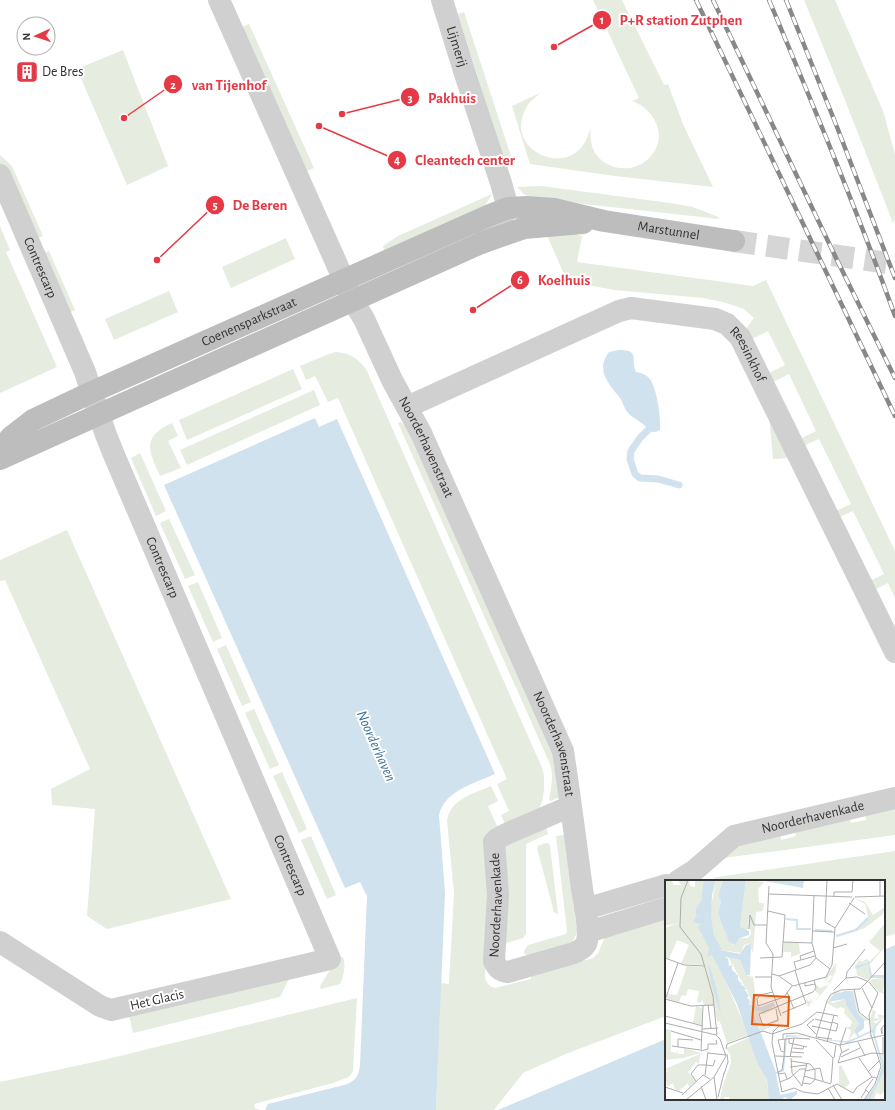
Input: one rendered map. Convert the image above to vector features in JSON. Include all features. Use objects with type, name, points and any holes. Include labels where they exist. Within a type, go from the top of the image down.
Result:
[{"type":"street","name":"Noorderhavenstraat","points":[[219,0],[353,301],[364,319],[392,380],[421,433],[563,751],[585,909]]},
{"type":"street","name":"Lijmerij","points":[[442,0],[508,208]]},
{"type":"street","name":"Contrescarp","points":[[0,175],[85,372],[114,455],[330,959]]},
{"type":"street","name":"Coenensparkstraat","points":[[0,450],[11,437],[32,420],[508,208],[527,207],[554,209],[604,221]]},
{"type":"street","name":"Coenensparkstraat","points":[[481,243],[508,208]]},
{"type":"street","name":"Coenensparkstraat","points":[[0,459],[481,243],[524,228],[604,221]]},
{"type":"street","name":"Marstunnel","points":[[604,221],[734,241]]},
{"type":"street","name":"Reesinkhof","points":[[407,407],[619,311],[631,308],[715,319],[727,324],[740,337],[895,652]]},
{"type":"street","name":"Noorderhavenkade","points":[[689,877],[734,836],[895,798]]},
{"type":"street","name":"Noorderhavenkade","points":[[571,806],[502,836],[494,842],[498,895],[494,961],[497,968],[508,972],[574,953],[582,949],[587,942],[588,932],[585,909]]},
{"type":"street","points":[[585,909],[665,885]]},
{"type":"street","points":[[588,932],[665,908]]},
{"type":"street","name":"Het Glacis","points":[[0,942],[100,1006],[111,1010],[330,959]]},
{"type":"shaded area","points":[[593,0],[622,0],[664,85],[668,84],[683,124],[713,187],[615,176],[530,164],[512,106],[540,93],[527,106],[521,124],[524,138],[532,149],[544,156],[558,158],[572,155],[583,145],[590,128],[593,149],[604,162],[611,166],[628,168],[636,166],[643,163],[656,149],[659,133],[657,124],[647,110],[632,101],[639,98]]},
{"type":"shaded area","points":[[804,0],[835,0],[883,111],[895,154],[895,219],[893,223],[845,100]]},
{"type":"shaded area","points":[[464,12],[512,159],[504,161],[458,14]]},
{"type":"shaded area","points":[[249,24],[314,168],[305,172],[240,28]]},
{"type":"shaded area","points":[[123,50],[168,166],[127,185],[77,69]]},
{"type":"shaded area","points":[[0,155],[12,166],[43,236],[35,239],[0,165]]},
{"type":"shaded area","points":[[541,186],[693,207],[718,217],[719,219],[539,199],[525,195],[517,187]]},
{"type":"shaded area","points":[[492,194],[485,206],[385,254],[383,246],[398,236]]},
{"type":"shaded area","points":[[0,226],[10,250],[6,252],[57,367],[0,393]]},
{"type":"shaded area","points":[[565,232],[582,236],[577,262],[753,286],[766,280],[895,551],[895,598],[888,583],[872,591],[868,582],[884,574],[853,511],[837,518],[834,512],[851,504],[819,439],[803,446],[800,439],[816,431],[789,374],[773,382],[769,373],[785,365],[768,331],[752,339],[746,329],[754,318],[744,309],[723,302],[703,298],[614,290],[567,281],[546,233]]},
{"type":"shaded area","points":[[286,238],[295,259],[231,288],[222,267]]},
{"type":"shaded area","points":[[49,251],[75,310],[68,313],[42,254]]},
{"type":"shaded area","points":[[169,291],[178,312],[114,340],[105,319]]},
{"type":"shaded area","points":[[336,352],[351,356],[367,371],[543,770],[544,790],[538,811],[506,827],[501,815],[509,811],[497,784],[507,779],[338,398],[328,402],[315,376],[306,380],[300,366]]},
{"type":"shaded area","points":[[293,369],[302,389],[187,440],[179,420]]},
{"type":"shaded area","points":[[314,390],[320,405],[187,465],[180,450]]},
{"type":"shaded area","points":[[769,415],[789,458],[773,459]]},
{"type":"shaded area","points":[[401,422],[413,434],[557,757],[560,797],[551,801],[549,800],[552,778],[550,764],[398,423]]},
{"type":"shaded area","points":[[172,423],[178,436],[168,441],[181,468],[160,476],[153,459],[150,445],[152,439],[162,428]]},
{"type":"shaded area","points":[[140,453],[166,511],[156,516],[131,458]]},
{"type":"shaded area","points":[[169,519],[195,575],[185,579],[160,523]]},
{"type":"shaded area","points":[[67,530],[231,899],[107,929],[87,916],[95,809],[52,805],[51,789],[90,769],[5,580],[0,581],[0,560]]},
{"type":"shaded area","points":[[198,582],[222,638],[213,642],[188,586]]},
{"type":"shaded area","points":[[226,645],[251,702],[242,706],[217,649]]},
{"type":"shaded area","points":[[254,709],[279,765],[270,769],[245,713]]},
{"type":"shaded area","points":[[282,772],[307,829],[299,833],[273,776]]},
{"type":"shaded area","points":[[491,786],[498,801],[488,806],[498,828],[489,892],[485,978],[487,983],[495,988],[531,979],[531,976],[593,958],[598,953],[605,937],[665,918],[665,1016],[568,1053],[523,1073],[494,1110],[436,1110],[441,983],[449,984],[454,893],[447,821],[449,814],[457,802]]},
{"type":"shaded area","points":[[895,807],[895,835],[724,858],[735,845],[780,833],[781,840],[796,836],[795,830],[849,817],[851,823],[866,820],[865,813]]},
{"type":"shaded area","points":[[545,827],[548,834],[526,844],[526,934],[523,938],[506,943],[504,942],[501,846]]},
{"type":"shaded area","points":[[564,835],[577,931],[573,940],[568,944],[528,956],[524,951],[528,945],[566,934],[567,931],[556,836]]},
{"type":"shaded area","points":[[311,836],[336,895],[327,899],[301,840]]},
{"type":"shaded area","points":[[549,843],[550,846],[558,914],[554,912],[537,848],[538,846]]},
{"type":"shaded area","points":[[895,851],[895,934],[885,937],[885,880],[712,880],[717,877]]},
{"type":"shaded area","points":[[343,957],[344,970],[343,978],[340,984],[321,989],[320,986],[337,959]]},
{"type":"shaded area","points":[[289,979],[280,997],[133,1033],[129,1015]]},
{"type":"shaded area","points":[[357,998],[353,1071],[349,1077],[333,1083],[254,1104],[255,1108],[260,1110],[0,1110],[0,1082],[99,1061]]},
{"type":"water","points":[[626,350],[630,352],[634,356],[634,368],[636,372],[646,375],[651,381],[658,402],[660,430],[655,432],[648,430],[629,414],[620,398],[608,382],[603,371],[605,359],[609,352]]},
{"type":"water","name":"Noorderhaven","points":[[315,418],[319,427],[337,419],[495,774],[461,789],[447,799],[442,806],[439,815],[445,893],[436,1110],[265,1110],[268,1104],[348,1084],[354,1080],[358,1074],[360,1065],[367,896],[360,882],[345,888],[164,485]]},
{"type":"water","points":[[895,945],[895,1110],[498,1110],[665,1039],[665,1100],[885,1100],[885,950]]},
{"type":"waterway","points":[[648,430],[631,451],[630,459],[635,474],[640,478],[658,479],[679,485]]},
{"type":"tunnel","points":[[734,241],[895,264]]},
{"type":"railway","points":[[696,0],[895,416]]},
{"type":"railway","points":[[713,0],[895,378]]},
{"type":"railway","points":[[769,0],[850,197],[895,316]]},
{"type":"railway","points":[[786,0],[895,278]]},
{"type":"place","name":"P+R station Zutphen","points":[[554,47]]},
{"type":"place","name":"De Bres","points":[[27,72]]},
{"type":"place","name":"Pakhuis","points":[[342,114]]},
{"type":"place","name":"van Tijenhof","points":[[124,118]]},
{"type":"place","name":"Cleantech center","points":[[319,126]]},
{"type":"place","name":"De Beren","points":[[157,260]]},
{"type":"place","name":"Koelhuis","points":[[473,310]]}]
